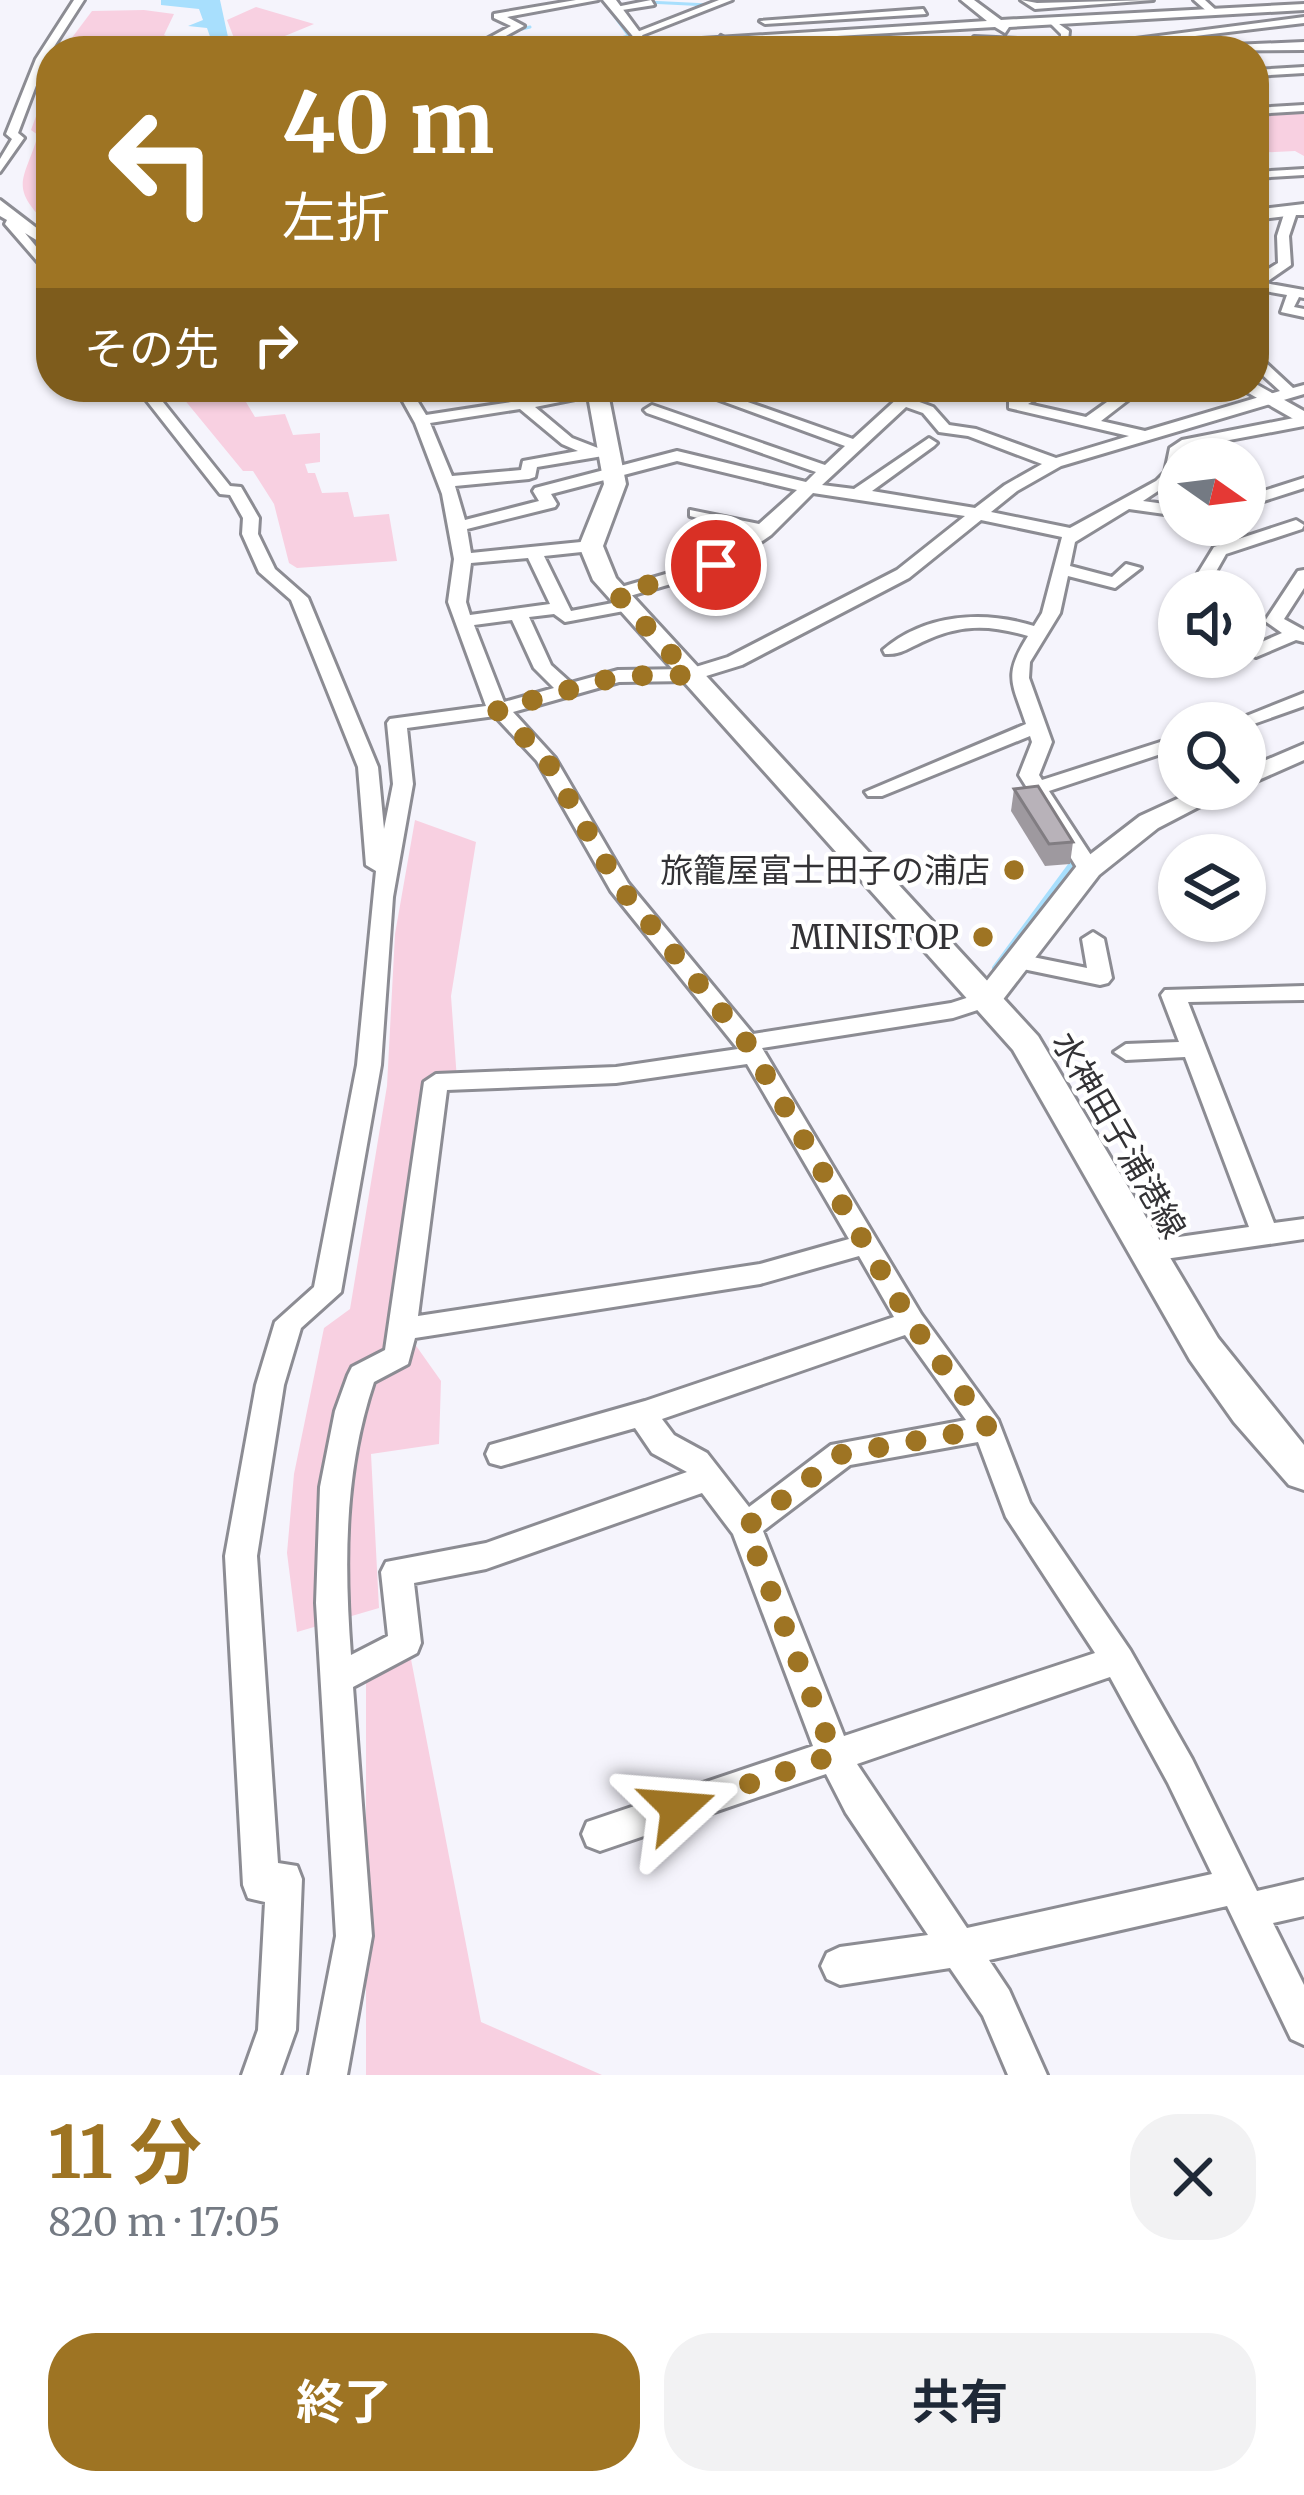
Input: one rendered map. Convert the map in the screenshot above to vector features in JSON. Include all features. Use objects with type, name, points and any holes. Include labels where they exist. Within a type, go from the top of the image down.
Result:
[{"type":"main road","points":[[612,4],[639,36]]},
{"type":"main road","points":[[591,546],[606,460],[602,402]]},
{"type":"main road","name":"水神田子浦港線","points":[[591,546],[618,601],[988,999],[1043,1070],[1144,1252],[1237,1396],[1304,1473]]},
{"type":"street","points":[[56,36],[80,0]]},
{"type":"street","points":[[500,36],[519,26],[497,16],[593,0]]},
{"type":"street","points":[[644,36],[657,25],[727,0]]},
{"type":"street","points":[[798,0],[817,18]]},
{"type":"street","points":[[853,0],[872,23],[941,36]]},
{"type":"street","points":[[909,0],[943,27]]},
{"type":"street","points":[[967,0],[1018,36]]},
{"type":"street","points":[[1026,0],[1036,6],[1148,0]]},
{"type":"street","points":[[1199,0],[1214,12]]},
{"type":"street","points":[[1251,0],[1304,43]]},
{"type":"street","points":[[1080,2],[1103,18]]},
{"type":"street","points":[[612,4],[651,3]]},
{"type":"street","points":[[765,21],[817,18],[943,27],[1304,7]]},
{"type":"street","points":[[754,10],[786,36],[923,12]]},
{"type":"street","points":[[1194,36],[1304,20]]},
{"type":"street","points":[[1049,21],[1065,36]]},
{"type":"street","points":[[1269,46],[1304,43]]},
{"type":"street","points":[[0,169],[16,146],[18,138],[12,134],[36,72]]},
{"type":"street","points":[[1269,73],[1300,73]]},
{"type":"street","points":[[1269,108],[1304,106]]},
{"type":"street","points":[[1269,174],[1304,172]]},
{"type":"street","points":[[0,204],[36,235]]},
{"type":"street","points":[[1269,213],[1300,210]]},
{"type":"street","points":[[1287,259],[1283,236],[1300,210]]},
{"type":"street","points":[[13,220],[10,224],[36,255]]},
{"type":"street","points":[[1269,273],[1287,259],[1304,261]]},
{"type":"street","points":[[1269,287],[1300,294],[1286,310],[1304,313]]},
{"type":"street","points":[[1269,372],[1297,391]]},
{"type":"street","points":[[1269,400],[1304,420]]},
{"type":"street","points":[[154,402],[226,491],[235,490],[250,515],[250,534],[268,572],[299,598],[368,767],[382,897]]},
{"type":"street","points":[[410,402],[459,526],[463,559],[457,602],[497,710],[545,758],[619,886],[750,1049],[911,1322],[988,1428],[1016,1508],[1118,1660],[1180,1771],[1304,2026]]},
{"type":"street","points":[[517,402],[567,441],[606,460]]},
{"type":"street","points":[[420,420],[535,402]]},
{"type":"street","points":[[734,402],[856,445]]},
{"type":"street","points":[[463,621],[519,615],[565,619],[716,565],[765,531],[902,402]]},
{"type":"street","points":[[906,402],[928,410],[944,428],[971,432],[1055,463]]},
{"type":"street","points":[[1019,402],[1014,405],[1141,434]]},
{"type":"street","points":[[1090,421],[1117,402]]},
{"type":"street","points":[[261,2075],[277,2030],[284,1879],[261,1885],[241,1556],[270,1385],[289,1322],[327,1292],[368,1066],[382,897],[403,784],[397,723],[497,710],[619,676],[690,675],[735,661],[867,595],[1055,463],[1257,402]]},
{"type":"street","points":[[712,428],[751,408]]},
{"type":"street","points":[[652,410],[828,471]]},
{"type":"street","points":[[459,526],[549,504],[529,464],[677,456],[809,488],[926,503],[1072,534],[1173,474],[1178,448],[1187,442],[1304,420]]},
{"type":"street","points":[[855,496],[928,443]]},
{"type":"street","points":[[542,492],[606,460]]},
{"type":"street","points":[[443,482],[531,473]]},
{"type":"street","points":[[1266,495],[1304,483]]},
{"type":"street","points":[[1126,504],[1158,508]]},
{"type":"street","points":[[1266,510],[1300,527]]},
{"type":"street","points":[[696,513],[765,531]]},
{"type":"street","points":[[1209,570],[1220,551],[1300,527]]},
{"type":"street","points":[[1072,534],[1052,613],[1022,662],[1020,678],[1042,742],[1029,775],[1089,869]]},
{"type":"street","points":[[463,559],[591,546]]},
{"type":"street","points":[[534,553],[565,619]]},
{"type":"street","points":[[1060,568],[1115,583],[1132,568]]},
{"type":"street","points":[[1300,635],[1274,621],[1304,575]]},
{"type":"street","points":[[519,615],[543,668],[568,691]]},
{"type":"street","points":[[892,650],[964,617],[992,618],[1040,634]]},
{"type":"street","points":[[1266,647],[1300,635]]},
{"type":"street","points":[[1266,713],[1304,699]]},
{"type":"street","points":[[875,792],[1040,726]]},
{"type":"street","points":[[1038,788],[1158,749]]},
{"type":"street","points":[[1266,768],[1304,751]]},
{"type":"street","points":[[328,2075],[354,1936],[329,1568],[352,1399],[362,1375],[398,1356],[436,1082],[616,1075],[953,1010],[988,999],[1089,869],[1149,823],[1176,810]]},
{"type":"street","points":[[1018,961],[1100,978],[1094,939]]},
{"type":"street","points":[[1264,1232],[1190,1049],[1173,994],[1304,993]]},
{"type":"street","points":[[1126,1052],[1190,1049]]},
{"type":"street","points":[[1144,1252],[1304,1229]]},
{"type":"street","points":[[403,1329],[760,1274],[867,1244]]},
{"type":"street","points":[[500,1454],[550,1434],[640,1414],[795,1357],[911,1322]]},
{"type":"street","points":[[640,1414],[662,1444],[696,1462],[746,1527],[834,1755],[858,1802],[962,1948],[996,2003],[1028,2075]]},
{"type":"street","points":[[746,1527],[842,1454],[988,1428]]},
{"type":"street","points":[[336,1679],[405,1642],[397,1573],[486,1556],[706,1478]]},
{"type":"street","points":[[600,1834],[1118,1660]]},
{"type":"street","points":[[841,1966],[1241,1899],[1304,1898]]},
{"type":"shaded area","points":[[256,7],[314,24],[285,36],[233,36],[227,20]]},
{"type":"shaded area","points":[[92,11],[174,14],[166,36],[73,36]]},
{"type":"shaded area","points":[[1304,112],[1304,156],[1295,151],[1269,152],[1269,114]]},
{"type":"shaded area","points":[[36,141],[36,213],[24,193],[24,174]]},
{"type":"shaded area","points":[[186,402],[246,402],[255,417],[285,414],[293,435],[320,433],[320,462],[305,464],[308,473],[315,473],[322,493],[348,492],[354,517],[389,514],[397,561],[297,568],[289,563],[274,504],[253,471],[243,471]]},
{"type":"shaded area","points":[[415,820],[476,842],[451,996],[457,1080],[423,1128],[395,1316],[441,1381],[439,1444],[371,1454],[379,1608],[297,1632],[287,1553],[294,1474],[324,1328],[350,1309],[387,1086],[395,934]]},
{"type":"shaded area","points":[[410,1654],[481,2022],[602,2075],[366,2075],[366,1677]]},
{"type":"water","points":[[161,0],[220,0],[228,36],[210,36],[207,28],[188,26],[203,20],[199,9],[161,5]]},
{"type":"building","points":[[1038,786],[1073,842],[1049,844],[1014,789]]},
{"type":"waterway","points":[[647,2],[709,5]]},
{"type":"waterway","points":[[608,7],[629,36]]},
{"type":"waterway","points":[[1196,36],[1278,26]]},
{"type":"waterway","points":[[510,32],[530,27]]},
{"type":"waterway","points":[[995,968],[1074,861]]},
{"type":"place","name":"旅籠屋富士田子の浦店","points":[[1014,870]]},
{"type":"place","name":"MINISTOP","points":[[983,937]]},
{"type":"route","points":[[678,1808],[834,1755],[746,1527],[842,1454],[888,1442],[988,1428],[911,1322],[747,1043],[619,886],[545,758],[497,710],[619,676],[690,675],[617,594],[716,565]]}]
